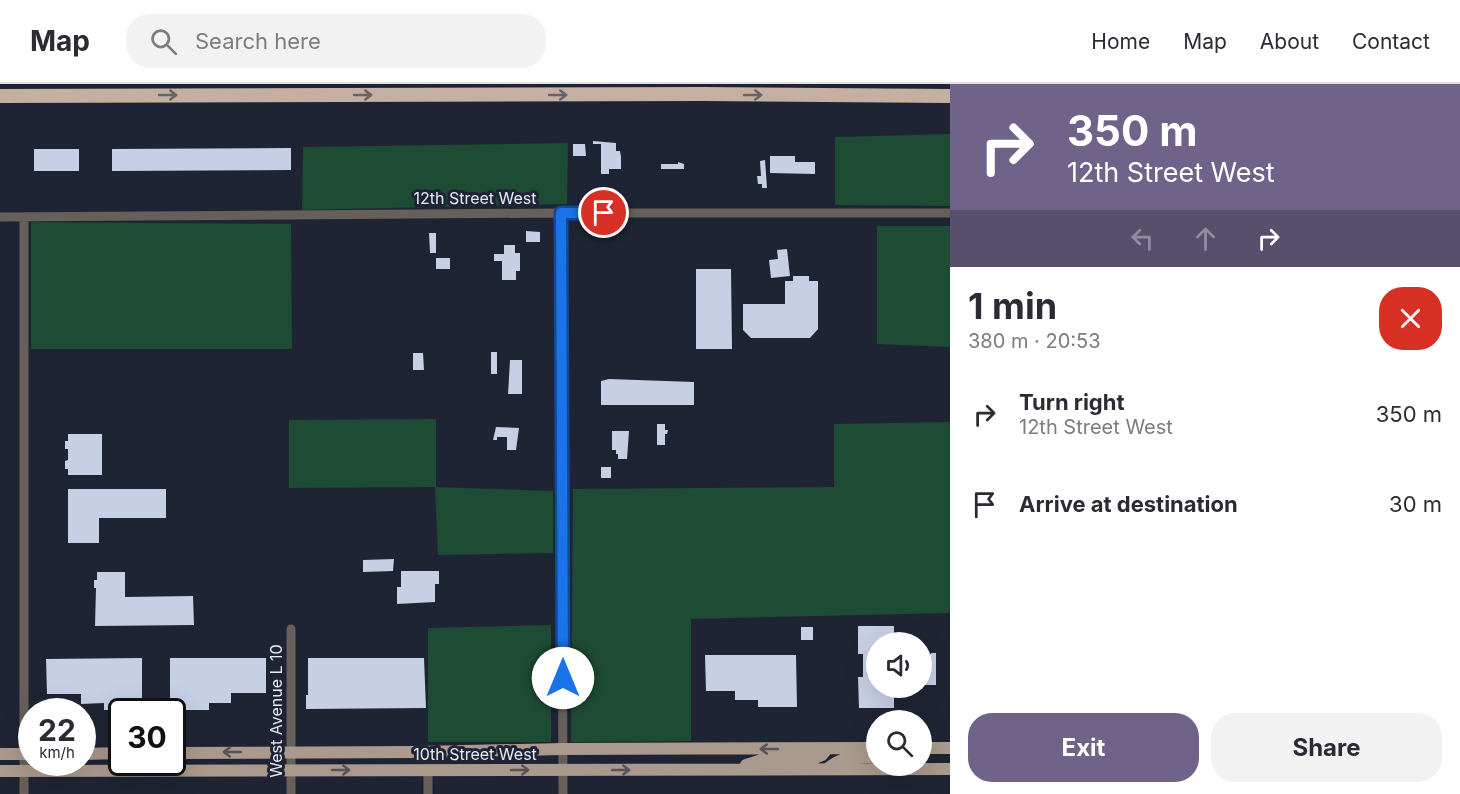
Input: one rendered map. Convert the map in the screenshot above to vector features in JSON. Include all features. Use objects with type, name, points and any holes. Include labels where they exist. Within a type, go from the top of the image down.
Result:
[{"type":"highway","points":[[0,96],[716,94],[950,96]]},
{"type":"highway","points":[[0,106],[110,96]]},
{"type":"main road","points":[[736,769],[762,760],[815,758],[822,755],[827,748]]},
{"type":"main road","name":"10th Street West","points":[[186,753],[866,748]]},
{"type":"main road","points":[[932,754],[946,748]]},
{"type":"main road","points":[[428,770],[431,762],[471,759],[496,750]]},
{"type":"main road","points":[[0,754],[18,754]]},
{"type":"main road","points":[[827,769],[838,760],[866,757]]},
{"type":"main road","name":"10th Street West","points":[[96,771],[950,769]]},
{"type":"main road","name":"10th Street West","points":[[0,771],[18,771]]},
{"type":"street","points":[[561,213],[563,794]]},
{"type":"street","name":"12th Street West","points":[[0,217],[950,213]]},
{"type":"street","points":[[24,217],[28,698]]},
{"type":"street","name":"West Avenue L 10","points":[[291,629],[291,794]]},
{"type":"street","points":[[428,770],[428,794]]},
{"type":"street","points":[[24,776],[24,794]]},
{"type":"green space","points":[[950,134],[950,206],[835,205],[835,137]]},
{"type":"green space","points":[[568,143],[567,204],[302,210],[303,147]]},
{"type":"green space","points":[[31,222],[291,224],[292,349],[31,349]]},
{"type":"green space","points":[[877,226],[950,226],[950,347],[877,344]]},
{"type":"green space","points":[[436,419],[436,487],[553,491],[553,553],[438,555],[435,487],[289,488],[289,420]]},
{"type":"green space","points":[[950,422],[950,613],[691,619],[691,741],[571,742],[573,489],[834,487],[834,424]]},
{"type":"green space","points":[[551,625],[551,742],[428,742],[428,628]]},
{"type":"building","points":[[593,141],[616,143],[616,151],[620,151],[621,169],[609,169],[609,174],[601,174],[601,144],[593,144]]},
{"type":"building","points":[[573,144],[585,144],[586,156],[573,156]]},
{"type":"building","points":[[291,148],[291,170],[112,171],[112,149]]},
{"type":"building","points":[[34,149],[79,149],[79,171],[34,171]]},
{"type":"building","points":[[770,156],[795,156],[795,162],[815,162],[815,174],[770,173]]},
{"type":"building","points":[[765,160],[767,188],[762,188],[762,184],[758,184],[757,176],[761,176],[760,161]]},
{"type":"building","points":[[678,162],[684,164],[684,169],[661,169],[661,164],[678,164]]},
{"type":"building","points":[[526,231],[540,232],[540,242],[526,242]]},
{"type":"building","points":[[429,233],[436,233],[436,253],[430,253]]},
{"type":"building","points":[[504,245],[515,245],[515,253],[520,253],[520,271],[516,271],[516,280],[502,280],[502,261],[494,261],[494,254],[504,254]]},
{"type":"building","points":[[787,249],[790,276],[771,278],[769,260],[778,259],[777,250]]},
{"type":"building","points":[[436,258],[450,258],[450,269],[436,269]]},
{"type":"building","points":[[696,269],[731,269],[732,349],[696,349]]},
{"type":"building","points":[[793,276],[809,276],[809,281],[818,281],[818,329],[810,338],[751,338],[743,330],[743,304],[785,304],[785,281],[793,281]]},
{"type":"building","points":[[491,352],[497,352],[497,374],[491,374]]},
{"type":"building","points":[[413,353],[423,353],[424,370],[413,370]]},
{"type":"building","points":[[510,360],[522,360],[522,394],[508,394]]},
{"type":"building","points":[[609,379],[694,382],[694,405],[601,405],[601,381]]},
{"type":"building","points":[[657,424],[665,424],[665,430],[668,430],[665,434],[665,445],[657,445]]},
{"type":"building","points":[[496,427],[519,428],[516,450],[507,450],[507,437],[497,437],[497,440],[493,440]]},
{"type":"building","points":[[612,431],[629,431],[627,459],[618,459],[616,450],[612,450]]},
{"type":"building","points":[[68,434],[102,434],[102,475],[68,475],[68,469],[65,469],[68,449],[65,449],[65,441],[68,441]]},
{"type":"building","points":[[601,467],[611,467],[611,478],[601,478]]},
{"type":"building","points":[[68,489],[166,489],[166,518],[99,518],[99,543],[68,543]]},
{"type":"building","points":[[394,559],[393,571],[363,572],[363,560]]},
{"type":"building","points":[[401,571],[439,571],[439,584],[435,584],[435,602],[397,604],[397,587],[401,587]]},
{"type":"building","points":[[97,572],[125,572],[125,597],[193,596],[194,625],[95,626],[96,588],[94,588],[94,580],[97,580]]},
{"type":"building","points":[[858,626],[894,626],[894,632],[866,632],[866,698],[894,698],[894,708],[859,708],[858,677],[863,677],[863,654],[858,654]]},
{"type":"building","points":[[801,627],[813,627],[813,640],[801,640]]},
{"type":"building","points":[[932,653],[936,653],[936,685],[932,685]]},
{"type":"building","points":[[705,655],[796,655],[797,707],[758,707],[758,700],[735,700],[735,691],[706,691]]},
{"type":"building","points":[[142,658],[142,698],[108,698],[108,710],[104,710],[104,703],[96,703],[96,698],[81,698],[81,694],[47,694],[46,659]]},
{"type":"building","points":[[170,658],[266,658],[266,693],[231,693],[231,703],[209,703],[209,710],[186,710],[186,698],[170,698]]},
{"type":"building","points":[[308,658],[424,658],[426,708],[306,709]]},
{"type":"route","points":[[563,678],[561,213],[604,213]]}]
